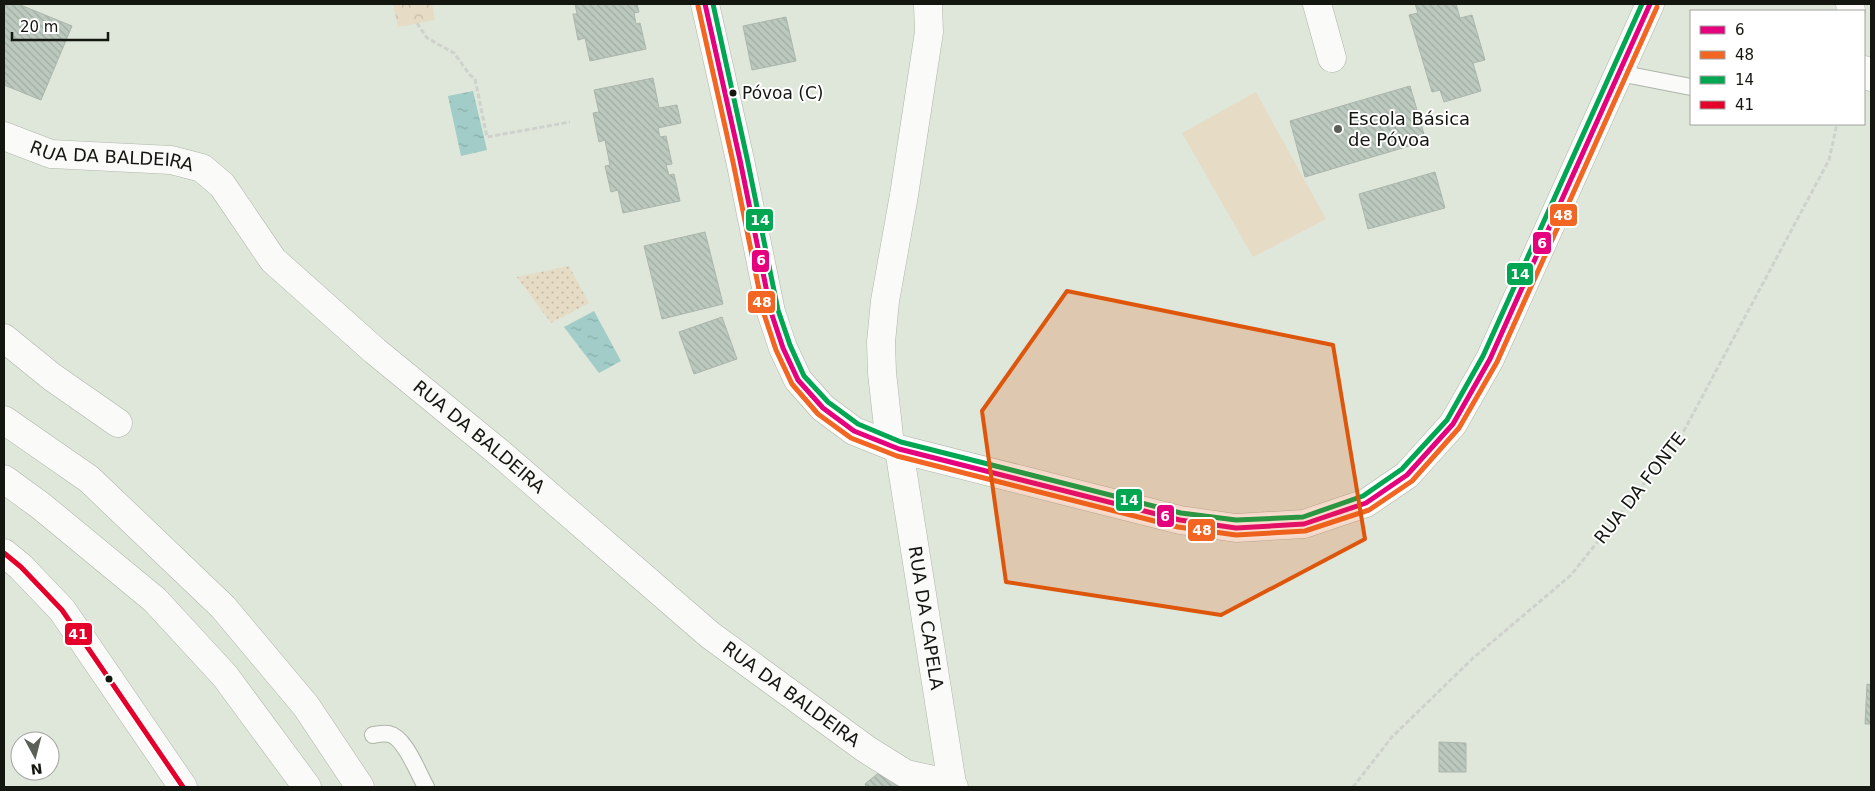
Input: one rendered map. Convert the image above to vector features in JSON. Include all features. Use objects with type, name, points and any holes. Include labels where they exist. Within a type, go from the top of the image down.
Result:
[{"type":"main road","points":[[705,4],[740,160],[771,312],[783,348],[798,380],[822,408],[854,431],[895,447],[1180,520],[1236,528],[1304,524],[1366,503],[1407,475],[1453,424],[1490,359],[1650,4]]},
{"type":"main road","name":"RUA DA CAPELA","points":[[928,4],[929,32],[904,195],[885,300],[881,342],[882,373],[953,786]]},
{"type":"main road","points":[[1317,4],[1332,58]]},
{"type":"main road","name":"RUA DA BALDEIRA","points":[[4,136],[51,154],[171,160],[202,168],[222,185],[273,260],[375,351],[502,455],[710,635],[866,749],[906,774],[953,786]]},
{"type":"main road","points":[[4,338],[52,377],[118,423]]},
{"type":"main road","points":[[8,421],[89,479],[223,607],[306,706],[360,787]]},
{"type":"main road","points":[[4,479],[41,506],[155,600],[225,676],[307,787]]},
{"type":"main road","points":[[4,553],[21,567],[62,610],[183,787]]},
{"type":"lane","points":[[1619,73],[1690,87]]},
{"type":"lane","points":[[373,735],[388,733],[398,737],[426,787]]},
{"type":"path","points":[[417,24],[427,38],[454,53],[474,79],[487,137],[570,122]]},
{"type":"path","name":"RUA DA FONTE","points":[[1353,787],[1392,737],[1472,659],[1571,576],[1680,440],[1829,160],[1837,125]]},
{"type":"highlighted area","points":[[1067,291],[1333,345],[1365,539],[1221,615],[1006,582],[982,411]]},
{"type":"green space","points":[[393,4],[432,4],[435,20],[398,27]]},
{"type":"green space","points":[[1256,92],[1326,219],[1253,257],[1182,133]]},
{"type":"green space","points":[[569,266],[589,303],[551,323],[517,277]]},
{"type":"water","points":[[473,91],[487,150],[461,156],[448,96]]},
{"type":"water","points":[[594,311],[621,361],[599,373],[564,327]]},
{"type":"building","points":[[4,4],[18,4],[72,26],[41,100],[4,85]]},
{"type":"building","points":[[575,4],[637,4],[639,12],[634,13],[636,24],[640,23],[646,49],[590,61],[585,38],[578,40],[573,14],[577,14]]},
{"type":"building","points":[[1415,4],[1456,4],[1460,18],[1472,15],[1485,60],[1473,63],[1481,91],[1444,102],[1440,90],[1432,92],[1409,15],[1418,13]]},
{"type":"building","points":[[786,17],[796,61],[752,70],[743,26]]},
{"type":"building","points":[[653,78],[659,108],[677,105],[681,123],[658,128],[660,137],[666,136],[672,164],[666,165],[669,175],[674,174],[680,201],[623,213],[618,190],[611,192],[605,166],[610,165],[605,140],[599,142],[593,113],[599,112],[594,90]]},
{"type":"building","points":[[1410,86],[1426,141],[1305,177],[1290,121]]},
{"type":"building","points":[[1435,172],[1445,208],[1368,229],[1359,194]]},
{"type":"building","points":[[705,232],[723,304],[662,319],[644,246]]},
{"type":"building","points":[[722,317],[737,359],[694,374],[679,332]]},
{"type":"building","points":[[1867,684],[1871,685],[1871,724],[1865,724]]},
{"type":"building","points":[[1439,742],[1466,743],[1466,772],[1439,772]]},
{"type":"building","points":[[882,770],[926,787],[866,787],[865,784]]},
{"type":"transit line","name":"6","points":[[705,4],[740,160],[771,312],[783,348],[798,380],[823,408],[854,431],[899,449],[1180,520],[1236,528],[1304,524],[1366,503],[1407,475],[1453,424],[1490,359],[1650,4]]},
{"type":"transit line","name":"14","points":[[713,4],[778,310],[790,345],[804,376],[828,402],[858,424],[901,442],[1181,513],[1236,520],[1303,517],[1363,496],[1402,469],[1447,420],[1483,356],[1642,4]]},
{"type":"transit line","name":"48","points":[[698,6],[733,162],[764,314],[776,350],[792,384],[818,414],[851,438],[897,456],[1178,527],[1236,535],[1305,531],[1369,510],[1412,481],[1459,428],[1497,362],[1657,7]]},
{"type":"transit line","name":"41","points":[[4,553],[21,567],[62,610],[183,787]]},
{"type":"place","name":"Póvoa (C)","points":[[733,93]]},
{"type":"place","name":"Escola Básica de Póvoa","points":[[1338,129]]}]
